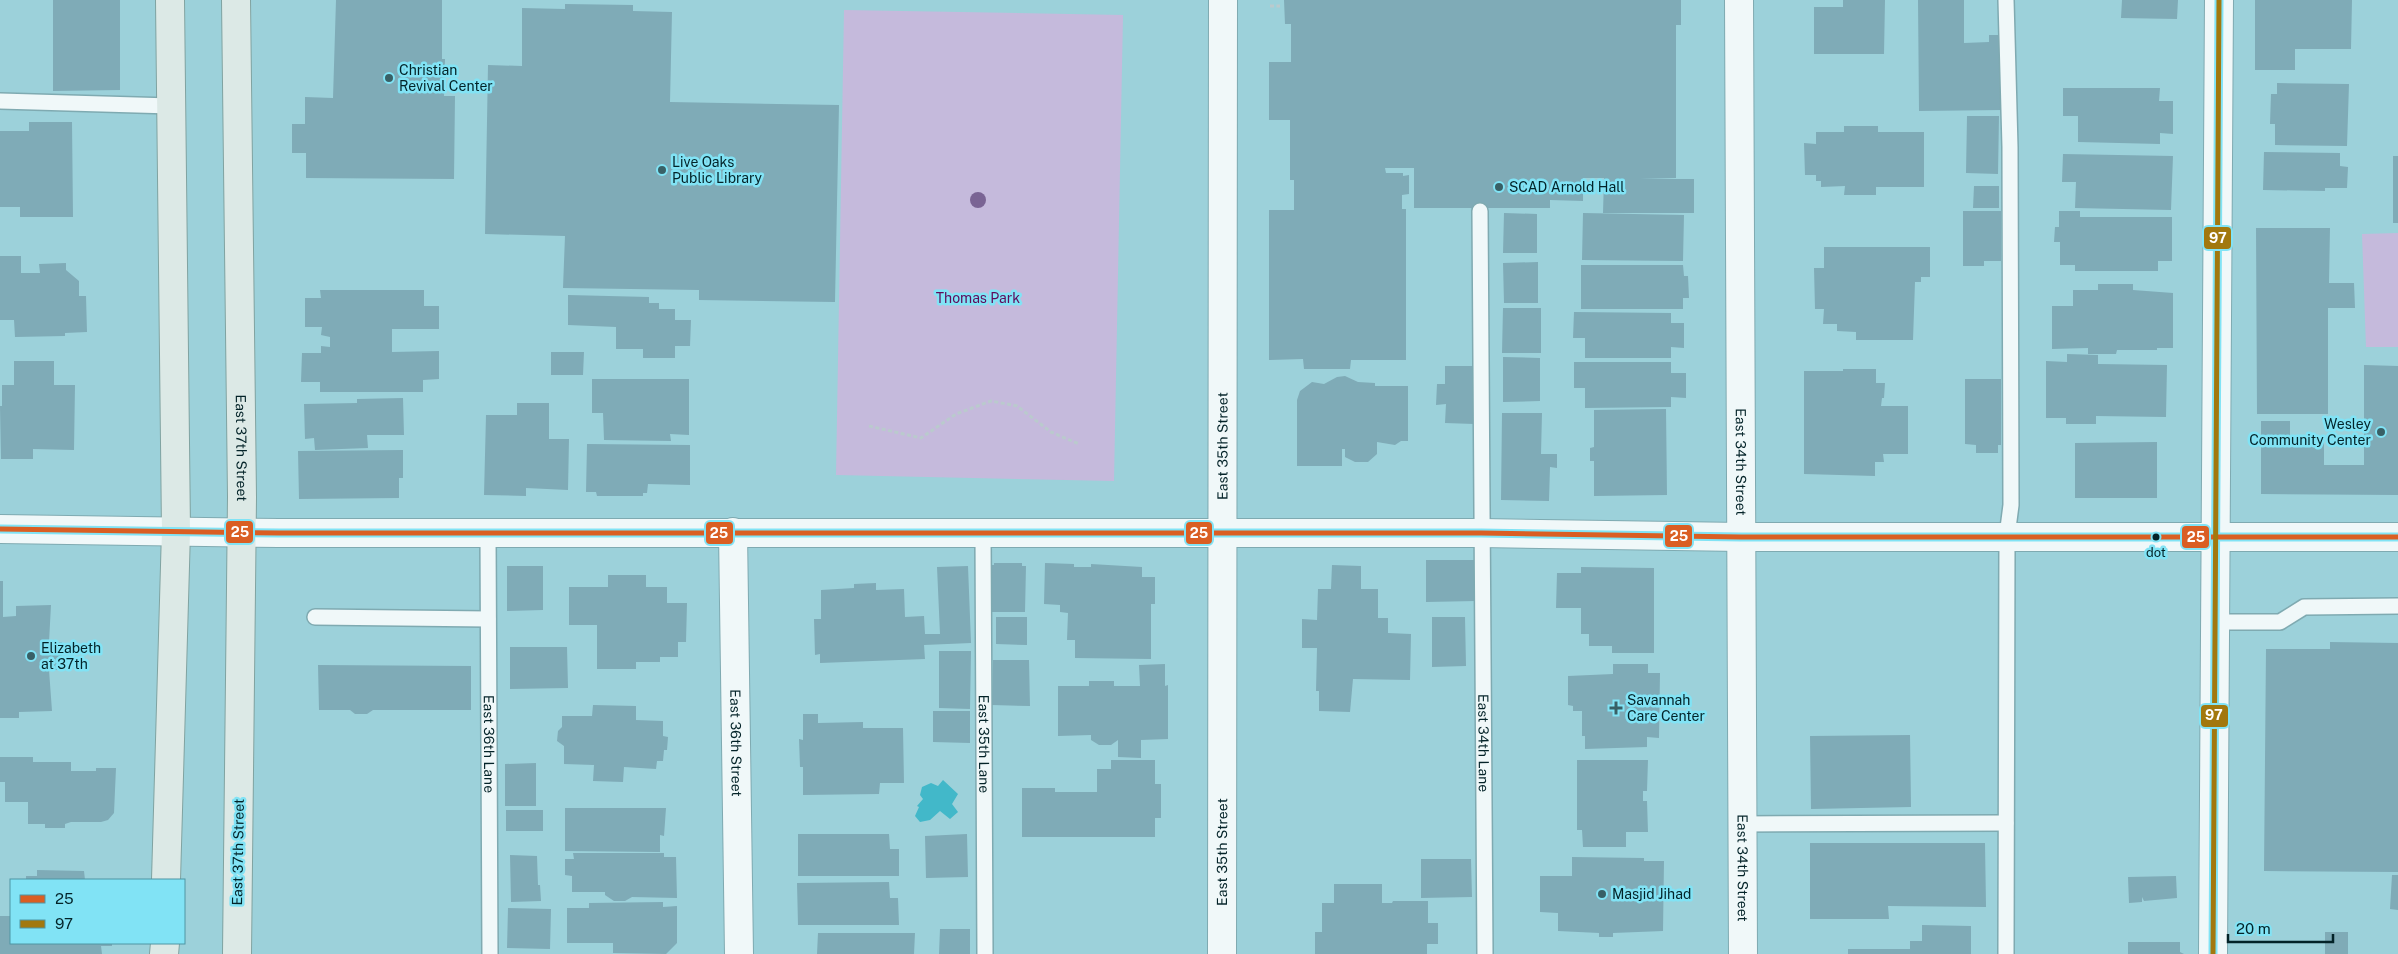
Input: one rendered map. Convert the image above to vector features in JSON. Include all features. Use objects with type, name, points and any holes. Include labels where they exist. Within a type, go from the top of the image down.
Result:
[{"type":"main road","points":[[166,879],[176,531],[170,0]]},
{"type":"main road","name":"East 37th Street","points":[[236,0],[242,533],[237,954]]},
{"type":"street","name":"East 35th Street","points":[[1222,954],[1223,0]]},
{"type":"street","name":"East 34th Street","points":[[1739,0],[1743,954]]},
{"type":"street","points":[[2213,954],[2219,0]]},
{"type":"street","points":[[0,529],[242,533],[488,534],[733,532],[1222,535],[1481,533],[1741,537],[2398,537]]},
{"type":"street","name":"East 36th Street","points":[[733,532],[739,954]]},
{"type":"lane","points":[[2006,0],[2010,147],[2011,341],[2011,505],[2007,536],[2006,954]]},
{"type":"lane","points":[[0,101],[171,106]]},
{"type":"lane","name":"East 34th Lane","points":[[1480,211],[1484,954]]},
{"type":"lane","name":"East 36th Lane","points":[[488,534],[490,954]]},
{"type":"lane","name":"East 35th Lane","points":[[983,534],[984,954]]},
{"type":"lane","points":[[2215,622],[2280,622],[2304,608],[2398,606]]},
{"type":"lane","points":[[315,617],[488,619]]},
{"type":"lane","points":[[1742,824],[2006,823]]},
{"type":"path","points":[[1270,6],[1280,6]]},
{"type":"path","points":[[869,426],[921,438],[956,414],[991,401],[1017,406],[1051,432],[1079,444]]},
{"type":"green space","name":"Thomas Park","points":[[844,10],[1123,15],[1114,481],[836,475]]},
{"type":"green space","points":[[2398,233],[2398,347],[2366,347],[2362,234]]},
{"type":"water","points":[[943,780],[958,794],[952,804],[958,812],[950,819],[940,811],[930,820],[920,822],[915,816],[919,807],[917,806],[923,799],[920,795],[922,787],[931,783],[938,786]]},
{"type":"building","points":[[53,0],[120,0],[120,90],[53,91]]},
{"type":"building","name":"Christian Revival Center","points":[[336,0],[442,0],[442,59],[445,59],[444,96],[455,96],[454,179],[306,178],[306,153],[292,153],[292,124],[305,124],[305,97],[333,98]]},
{"type":"building","name":"SCAD Arnold Hall","points":[[1284,0],[1681,0],[1681,25],[1676,25],[1676,178],[1640,179],[1694,179],[1694,213],[1603,213],[1604,178],[1583,178],[1583,201],[1550,200],[1550,208],[1414,208],[1414,168],[1385,168],[1386,173],[1403,173],[1403,176],[1409,175],[1409,194],[1402,195],[1402,209],[1406,209],[1406,360],[1351,360],[1350,369],[1304,369],[1303,359],[1269,360],[1269,210],[1294,210],[1294,180],[1290,180],[1290,120],[1269,120],[1269,62],[1291,62],[1291,24],[1285,24]]},
{"type":"building","points":[[1843,0],[1885,0],[1884,54],[1814,54],[1814,7],[1843,7]]},
{"type":"building","points":[[1918,0],[1964,0],[1964,43],[1989,42],[1989,35],[2001,35],[2003,110],[1919,111]]},
{"type":"building","points":[[2122,0],[2178,0],[2177,19],[2121,18]]},
{"type":"building","points":[[2255,0],[2352,0],[2351,49],[2295,49],[2295,70],[2255,70]]},
{"type":"building","name":"Live Oaks Public Library","points":[[565,4],[633,5],[633,11],[672,12],[670,102],[839,105],[835,302],[699,300],[699,290],[563,288],[565,236],[485,234],[488,65],[522,66],[522,8],[565,9]]},
{"type":"building","points":[[2277,83],[2349,84],[2347,146],[2275,145],[2275,124],[2270,124],[2271,94],[2277,94]]},
{"type":"building","points":[[2063,88],[2160,88],[2159,101],[2173,101],[2173,134],[2160,133],[2160,144],[2078,142],[2078,116],[2063,116]]},
{"type":"building","points":[[1967,116],[1999,116],[1998,174],[1966,173]]},
{"type":"building","points":[[29,122],[72,122],[73,217],[20,217],[20,207],[0,207],[0,131],[29,131]]},
{"type":"building","points":[[1844,126],[1878,126],[1878,132],[1924,132],[1924,187],[1876,187],[1876,195],[1844,195],[1845,186],[1821,187],[1821,181],[1816,181],[1816,175],[1805,175],[1804,143],[1816,144],[1816,132],[1844,132]]},
{"type":"building","points":[[2264,152],[2340,153],[2340,166],[2348,167],[2347,188],[2325,188],[2325,191],[2263,190]]},
{"type":"building","points":[[2063,154],[2173,156],[2171,210],[2075,208],[2076,182],[2062,182]]},
{"type":"building","points":[[2393,156],[2398,156],[2398,223],[2393,223]]},
{"type":"building","points":[[1974,186],[1999,186],[1999,208],[1973,208]]},
{"type":"building","points":[[1963,211],[2001,211],[2001,261],[1984,261],[1984,266],[1963,266]]},
{"type":"building","points":[[2059,211],[2080,211],[2080,217],[2172,217],[2172,261],[2158,261],[2158,271],[2075,271],[2075,265],[2060,265],[2060,242],[2054,242],[2055,227],[2059,227]]},
{"type":"building","points":[[1504,213],[1537,214],[1537,253],[1503,253]]},
{"type":"building","points":[[1583,213],[1684,215],[1683,261],[1582,260]]},
{"type":"building","points":[[2256,228],[2330,228],[2329,283],[2354,283],[2355,308],[2328,308],[2328,414],[2257,414]]},
{"type":"building","points":[[1824,247],[1930,247],[1930,277],[1921,277],[1921,282],[1915,282],[1913,340],[1856,340],[1856,332],[1837,331],[1837,324],[1823,324],[1824,309],[1815,309],[1814,268],[1824,268]]},
{"type":"building","points":[[0,256],[21,256],[21,273],[40,273],[39,264],[66,263],[66,270],[79,281],[79,296],[86,296],[87,332],[65,333],[65,336],[15,337],[14,320],[0,320]]},
{"type":"building","points":[[1538,262],[1538,303],[1504,303],[1503,263]]},
{"type":"building","points":[[1581,265],[1683,265],[1684,276],[1688,276],[1689,298],[1683,298],[1683,309],[1581,309]]},
{"type":"building","points":[[2098,284],[2133,284],[2133,290],[2173,293],[2173,348],[2117,350],[2116,354],[2088,354],[2088,348],[2052,349],[2052,306],[2073,306],[2073,290],[2098,290]]},
{"type":"building","points":[[320,290],[424,290],[424,306],[439,306],[439,329],[392,329],[392,352],[439,351],[439,379],[423,380],[423,392],[320,392],[320,382],[301,382],[302,353],[321,353],[321,346],[330,347],[330,337],[321,335],[322,327],[305,327],[305,298],[321,298]]},
{"type":"building","points":[[568,295],[649,297],[649,303],[659,303],[659,309],[675,309],[675,320],[691,320],[690,346],[675,346],[675,358],[643,358],[643,349],[616,349],[616,327],[568,325]]},
{"type":"building","points":[[1503,308],[1541,308],[1541,353],[1502,353]]},
{"type":"building","points":[[1574,312],[1671,313],[1671,323],[1684,323],[1684,348],[1671,347],[1671,358],[1585,358],[1585,338],[1573,338]]},
{"type":"building","points":[[551,352],[584,352],[583,375],[551,375]]},
{"type":"building","points":[[2067,354],[2098,355],[2098,364],[2167,365],[2166,417],[2096,416],[2096,424],[2066,424],[2066,418],[2046,418],[2046,361],[2067,362]]},
{"type":"building","points":[[1503,357],[1540,358],[1540,401],[1503,402]]},
{"type":"building","points":[[14,361],[54,361],[54,385],[75,385],[74,450],[33,449],[33,459],[1,459],[0,406],[2,406],[2,385],[14,385]]},
{"type":"building","points":[[1574,362],[1671,362],[1671,373],[1686,373],[1686,398],[1671,397],[1671,407],[1585,408],[1585,388],[1574,388]]},
{"type":"building","name":"Wesley Community Center","points":[[2364,365],[2398,366],[2398,495],[2261,494],[2261,421],[2290,421],[2290,443],[2324,443],[2324,465],[2364,465]]},
{"type":"building","points":[[1445,366],[1475,366],[1474,424],[1445,423],[1446,404],[1436,405],[1437,384],[1445,384]]},
{"type":"building","points":[[1843,369],[1876,369],[1876,383],[1885,383],[1884,398],[1882,398],[1881,406],[1908,406],[1908,454],[1883,454],[1884,462],[1875,462],[1875,476],[1804,474],[1804,371],[1843,371]]},
{"type":"building","points":[[1345,376],[1358,382],[1375,383],[1375,386],[1408,386],[1408,441],[1401,441],[1395,445],[1377,442],[1377,454],[1368,462],[1355,462],[1345,457],[1345,449],[1342,449],[1342,466],[1297,466],[1297,400],[1300,391],[1312,382],[1324,384],[1337,377]]},
{"type":"building","points":[[592,379],[689,379],[689,435],[670,434],[671,441],[604,440],[603,413],[592,413]]},
{"type":"building","points":[[1965,379],[2001,379],[2001,445],[1998,445],[1998,453],[1976,453],[1976,445],[1965,444]]},
{"type":"building","points":[[403,398],[404,435],[367,435],[368,448],[315,450],[314,438],[305,439],[304,404],[357,403],[357,399]]},
{"type":"building","points":[[517,403],[549,403],[549,439],[569,439],[568,490],[526,488],[526,496],[484,495],[486,415],[517,415]]},
{"type":"building","points":[[1666,409],[1667,495],[1594,496],[1594,461],[1590,461],[1590,448],[1594,447],[1594,410]]},
{"type":"building","points":[[1502,413],[1542,413],[1541,454],[1557,454],[1557,468],[1550,467],[1549,501],[1501,500]]},
{"type":"building","points":[[2157,442],[2157,498],[2075,498],[2075,443]]},
{"type":"building","points":[[587,444],[690,445],[690,485],[648,484],[647,493],[643,493],[643,496],[597,496],[596,492],[586,492]]},
{"type":"building","points":[[403,450],[403,478],[399,478],[399,498],[299,499],[298,451]]},
{"type":"building","points":[[1426,560],[1476,560],[1476,601],[1426,602]]},
{"type":"building","points":[[994,563],[1022,563],[1022,566],[1026,566],[1025,612],[991,612],[991,565],[994,565]]},
{"type":"building","points":[[1045,563],[1074,564],[1074,567],[1091,567],[1091,564],[1142,567],[1142,577],[1155,577],[1155,604],[1151,604],[1151,659],[1075,658],[1075,640],[1067,640],[1068,613],[1060,612],[1060,605],[1044,604]]},
{"type":"building","points":[[1332,565],[1361,566],[1361,589],[1378,589],[1378,618],[1388,618],[1388,633],[1411,634],[1410,680],[1353,679],[1350,712],[1319,711],[1319,691],[1316,691],[1317,648],[1302,648],[1302,619],[1317,620],[1318,589],[1331,589]]},
{"type":"building","points":[[507,566],[543,566],[543,610],[507,611]]},
{"type":"building","points":[[968,566],[971,643],[924,645],[925,659],[820,663],[820,654],[815,655],[814,619],[821,619],[821,590],[854,588],[854,584],[876,583],[876,590],[904,589],[905,617],[924,616],[925,634],[940,634],[937,567]]},
{"type":"building","points":[[1581,567],[1654,568],[1654,653],[1612,653],[1612,646],[1589,646],[1589,634],[1581,634],[1581,608],[1556,608],[1557,573],[1581,573]]},
{"type":"building","points":[[608,575],[646,575],[646,587],[667,587],[667,603],[687,603],[686,642],[678,642],[678,657],[660,657],[660,662],[636,662],[636,669],[597,669],[597,625],[569,625],[569,587],[608,587]]},
{"type":"building","name":"Elizabeth at 37th","points":[[0,581],[3,581],[3,617],[16,616],[16,606],[51,605],[49,642],[62,642],[62,670],[49,670],[52,711],[19,712],[19,718],[0,718]]},
{"type":"building","points":[[996,617],[1027,617],[1027,645],[996,644]]},
{"type":"building","points":[[1432,617],[1465,617],[1466,666],[1432,667]]},
{"type":"building","points":[[2330,642],[2398,643],[2398,872],[2264,871],[2266,649],[2330,649]]},
{"type":"building","points":[[510,647],[567,647],[568,688],[510,689]]},
{"type":"building","points":[[939,651],[971,651],[970,709],[939,708]]},
{"type":"building","points":[[993,660],[1029,660],[1030,706],[992,705]]},
{"type":"building","points":[[1165,664],[1165,686],[1168,685],[1168,739],[1141,740],[1141,758],[1118,757],[1118,740],[1111,745],[1099,745],[1091,740],[1091,735],[1058,736],[1058,686],[1089,686],[1089,681],[1114,681],[1114,686],[1140,686],[1139,665]]},
{"type":"building","name":"Savannah Care Center","points":[[1613,664],[1648,664],[1648,673],[1660,673],[1659,738],[1647,737],[1647,747],[1585,749],[1585,736],[1582,736],[1582,711],[1573,711],[1573,706],[1568,705],[1568,676],[1613,674]]},
{"type":"building","points":[[318,665],[471,666],[471,710],[373,710],[367,714],[355,714],[350,710],[319,710]]},
{"type":"building","points":[[593,705],[636,706],[636,720],[663,721],[663,736],[668,737],[667,750],[664,750],[663,761],[657,761],[656,769],[624,767],[623,782],[593,781],[594,765],[564,764],[564,746],[557,741],[558,731],[562,727],[562,716],[592,716]]},
{"type":"building","points":[[933,711],[970,711],[970,743],[933,742]]},
{"type":"building","points":[[803,714],[818,714],[818,723],[863,722],[863,728],[903,728],[904,783],[880,783],[879,794],[803,795],[803,767],[800,767],[799,739],[803,740]]},
{"type":"building","points":[[1910,735],[1911,807],[1811,809],[1810,736]]},
{"type":"building","points":[[0,757],[33,757],[33,762],[71,762],[71,771],[96,771],[96,768],[116,768],[114,813],[108,820],[101,822],[71,822],[65,824],[65,828],[45,828],[45,824],[28,824],[28,802],[5,802],[5,782],[0,782]]},
{"type":"building","points":[[1111,760],[1155,760],[1155,784],[1161,784],[1161,818],[1155,818],[1155,837],[1022,837],[1022,788],[1055,788],[1055,792],[1097,792],[1097,769],[1111,769]]},
{"type":"building","points":[[1577,760],[1648,760],[1647,791],[1643,791],[1643,801],[1647,801],[1648,832],[1626,832],[1626,847],[1583,847],[1582,830],[1577,830]]},
{"type":"building","points":[[536,763],[536,806],[505,806],[505,764]]},
{"type":"building","points":[[565,808],[666,808],[664,836],[660,835],[660,852],[565,851]]},
{"type":"building","points":[[506,810],[543,810],[543,831],[506,831]]},
{"type":"building","points":[[798,834],[889,834],[890,849],[899,849],[899,876],[798,876]]},
{"type":"building","points":[[967,834],[968,877],[926,878],[925,836]]},
{"type":"building","points":[[1810,843],[1985,843],[1986,907],[1888,906],[1889,919],[1810,919]]},
{"type":"building","points":[[573,853],[664,853],[664,857],[676,857],[677,898],[632,897],[625,901],[614,901],[605,895],[605,892],[572,892],[572,876],[565,875],[565,859],[574,859]]},
{"type":"building","points":[[510,855],[537,856],[538,885],[540,885],[541,901],[511,902]]},
{"type":"building","name":"Masjid Jihad","points":[[1572,857],[1644,858],[1644,861],[1664,861],[1663,931],[1613,933],[1613,937],[1599,937],[1599,933],[1558,931],[1558,913],[1540,912],[1540,876],[1572,876]]},
{"type":"building","points":[[1421,859],[1471,859],[1472,897],[1421,898]]},
{"type":"building","points":[[37,870],[84,871],[85,879],[26,879],[26,876],[37,876]]},
{"type":"building","points":[[2392,875],[2398,875],[2398,910],[2390,909]]},
{"type":"building","points":[[2176,876],[2177,898],[2144,901],[2142,897],[2142,902],[2129,903],[2128,877]]},
{"type":"building","points":[[889,882],[890,898],[898,898],[899,925],[798,925],[797,883]]},
{"type":"building","points":[[1334,884],[1382,884],[1382,903],[1392,903],[1393,901],[1428,901],[1428,923],[1438,923],[1438,944],[1427,944],[1427,954],[1315,954],[1315,932],[1322,932],[1322,903],[1334,903]]},
{"type":"building","points":[[663,902],[663,907],[677,906],[677,943],[666,954],[613,953],[613,943],[567,943],[567,908],[589,908],[589,903]]},
{"type":"building","points":[[508,908],[551,909],[550,949],[507,948]]},
{"type":"building","points":[[0,916],[10,916],[10,944],[112,944],[112,946],[101,946],[102,954],[0,954]]},
{"type":"building","points":[[1922,925],[1971,926],[1971,954],[1848,954],[1848,949],[1910,949],[1910,941],[1922,941]]},
{"type":"building","points":[[940,929],[970,929],[970,954],[939,954]]},
{"type":"building","points":[[2325,932],[2348,932],[2348,954],[2325,954]]},
{"type":"building","points":[[818,933],[915,933],[914,954],[817,954]]},
{"type":"building","points":[[2128,942],[2180,942],[2180,952],[2184,954],[2128,954]]},
{"type":"transit line","name":"97","points":[[2213,954],[2219,0]]},
{"type":"transit line","name":"25","points":[[0,529],[279,533],[1481,533],[1741,537],[2398,537]]},
{"type":"place","name":"Christian Revival Center","points":[[389,78]]},
{"type":"place","name":"Live Oaks Public Library","points":[[662,170]]},
{"type":"place","name":"SCAD Arnold Hall","points":[[1499,187]]},
{"type":"place","name":"Wesley Community Center","points":[[2381,432]]},
{"type":"place","name":"dot","points":[[2156,537]]},
{"type":"place","name":"Elizabeth at 37th","points":[[31,656]]},
{"type":"place","name":"Savannah Care Center","points":[[1616,708]]},
{"type":"place","name":"Masjid Jihad","points":[[1602,894]]}]
